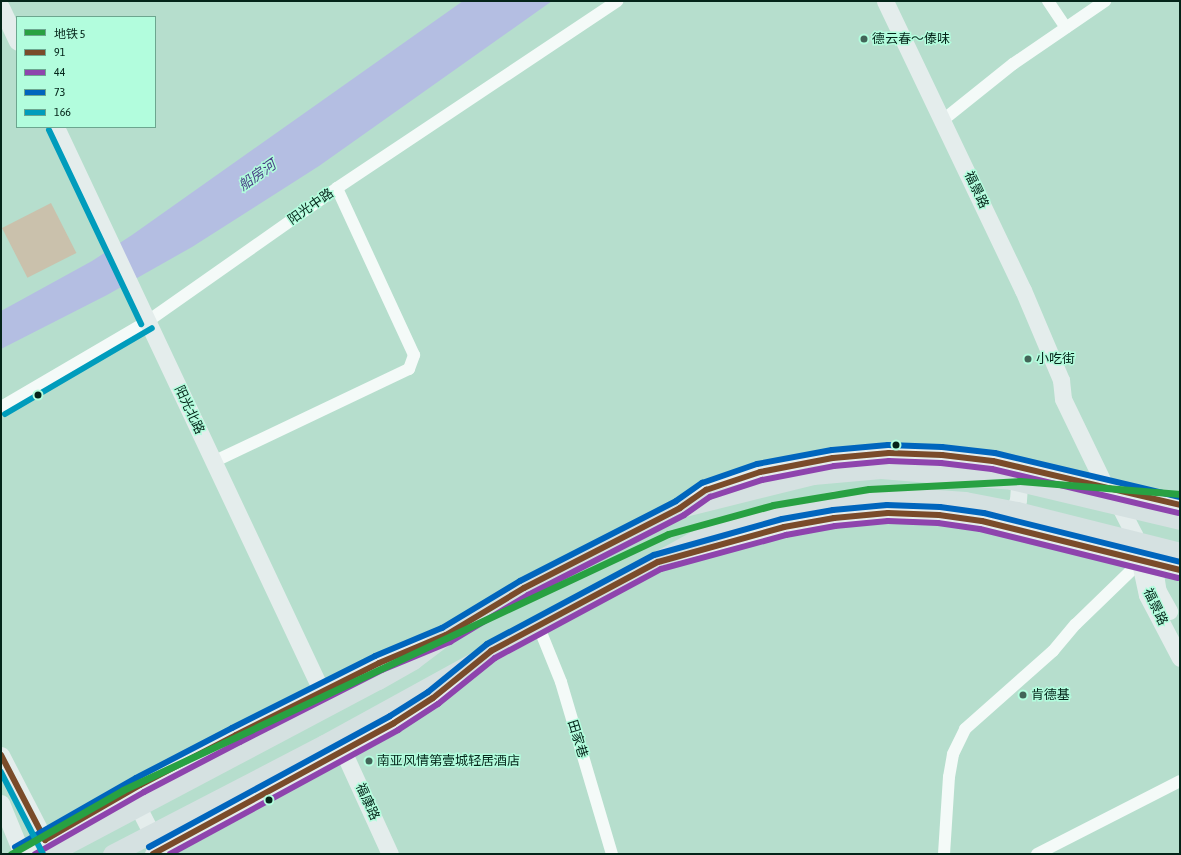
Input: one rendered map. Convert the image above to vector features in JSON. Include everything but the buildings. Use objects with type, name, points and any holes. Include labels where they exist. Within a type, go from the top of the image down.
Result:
[{"type":"main road","points":[[49,849],[378,680],[413,660],[446,635],[524,588],[680,508],[813,475],[881,469],[1011,480],[1180,520]]},
{"type":"main road","points":[[112,854],[391,707],[538,625],[658,562],[700,537],[745,521],[836,500],[923,498],[965,501],[1017,511],[1180,552]]},
{"type":"street","name":"阳光中路","points":[[1,407],[148,321],[337,188],[617,1]]},
{"type":"street","name":"福景路","points":[[885,1],[1023,290],[1061,380],[1063,399],[1105,486],[1118,503],[1147,562],[1158,591],[1180,633]]},
{"type":"street","points":[[1048,1],[1066,28]]},
{"type":"street","points":[[943,120],[1013,64],[1105,1]]},
{"type":"street","points":[[1,7],[16,40]]},
{"type":"street","name":"阳光北路","points":[[56,128],[109,241],[133,288],[212,462],[322,692]]},
{"type":"street","points":[[212,462],[409,369],[414,355],[337,188]]},
{"type":"street","name":"福景路","points":[[1061,380],[1073,394],[1114,478],[1123,491],[1145,531],[1147,595],[1180,658]]},
{"type":"street","points":[[680,508],[706,490],[760,472],[833,458],[895,453],[942,455],[1006,464],[1105,486],[1180,505]]},
{"type":"street","points":[[994,524],[1012,513],[1018,500],[1017,480],[1006,464]]},
{"type":"street","points":[[658,562],[784,527],[834,518],[888,513],[939,515],[994,524],[1180,570]]},
{"type":"street","points":[[944,854],[949,777],[953,754],[965,729],[1053,651],[1076,624],[1147,562]]},
{"type":"street","name":"田家巷","points":[[538,625],[561,682],[612,854]]},
{"type":"street","points":[[1,803],[21,853],[49,849],[130,791],[379,663],[446,635]]},
{"type":"street","points":[[130,791],[157,852],[343,750],[432,698],[491,651]]},
{"type":"street","name":"福康路","points":[[343,750],[390,854]]},
{"type":"street","points":[[1,755],[49,849]]},
{"type":"street","points":[[1037,854],[1180,781]]},
{"type":"shaded area","points":[[51,203],[76,253],[27,278],[2,228]]},
{"type":"water","name":"船房河","points":[[463,1],[552,1],[319,166],[192,247],[107,295],[1,349],[1,311],[92,261],[132,235]]},
{"type":"metro line","name":"5","points":[[11,854],[123,790],[668,534],[773,505],[869,489],[1020,481],[1180,494]]},
{"type":"transit line","name":"166","points":[[49,130],[141,324]]},
{"type":"transit line","name":"166","points":[[5,414],[152,328]]},
{"type":"transit line","name":"73","points":[[15,847],[136,778],[232,728],[375,656],[442,628],[520,581],[676,501],[702,483],[757,464],[832,450],[888,445],[942,447],[995,453],[1180,497]]},
{"type":"transit line","name":"91","points":[[1,755],[45,840],[140,785],[236,735],[379,663],[446,635],[524,588],[680,508],[706,490],[760,472],[833,458],[889,453],[942,455],[993,461],[1180,505]]},
{"type":"transit line","name":"44","points":[[35,854],[144,792],[240,742],[382,670],[450,642],[528,595],[684,515],[710,497],[762,480],[834,466],[889,461],[941,463],[992,469],[1178,513]]},
{"type":"transit line","name":"73","points":[[149,847],[390,716],[428,692],[487,644],[654,555],[782,519],[833,510],[887,505],[940,507],[984,513],[1180,562]]},
{"type":"transit line","name":"91","points":[[153,854],[394,723],[433,698],[491,651],[658,562],[784,527],[834,518],[888,513],[939,515],[982,521],[1180,570]]},
{"type":"transit line","name":"44","points":[[170,854],[398,730],[438,704],[495,658],[661,569],[786,535],[835,526],[888,521],[938,523],[980,529],[1178,578]]},
{"type":"transit line","name":"166","points":[[1,772],[43,854]]},
{"type":"place","name":"德云春～傣味","points":[[864,39]]},
{"type":"place","name":"小吃街","points":[[1028,359]]},
{"type":"place","name":"肯德基","points":[[1023,695]]},
{"type":"place","name":"南亚风情第壹城轻居酒店","points":[[369,761]]}]
